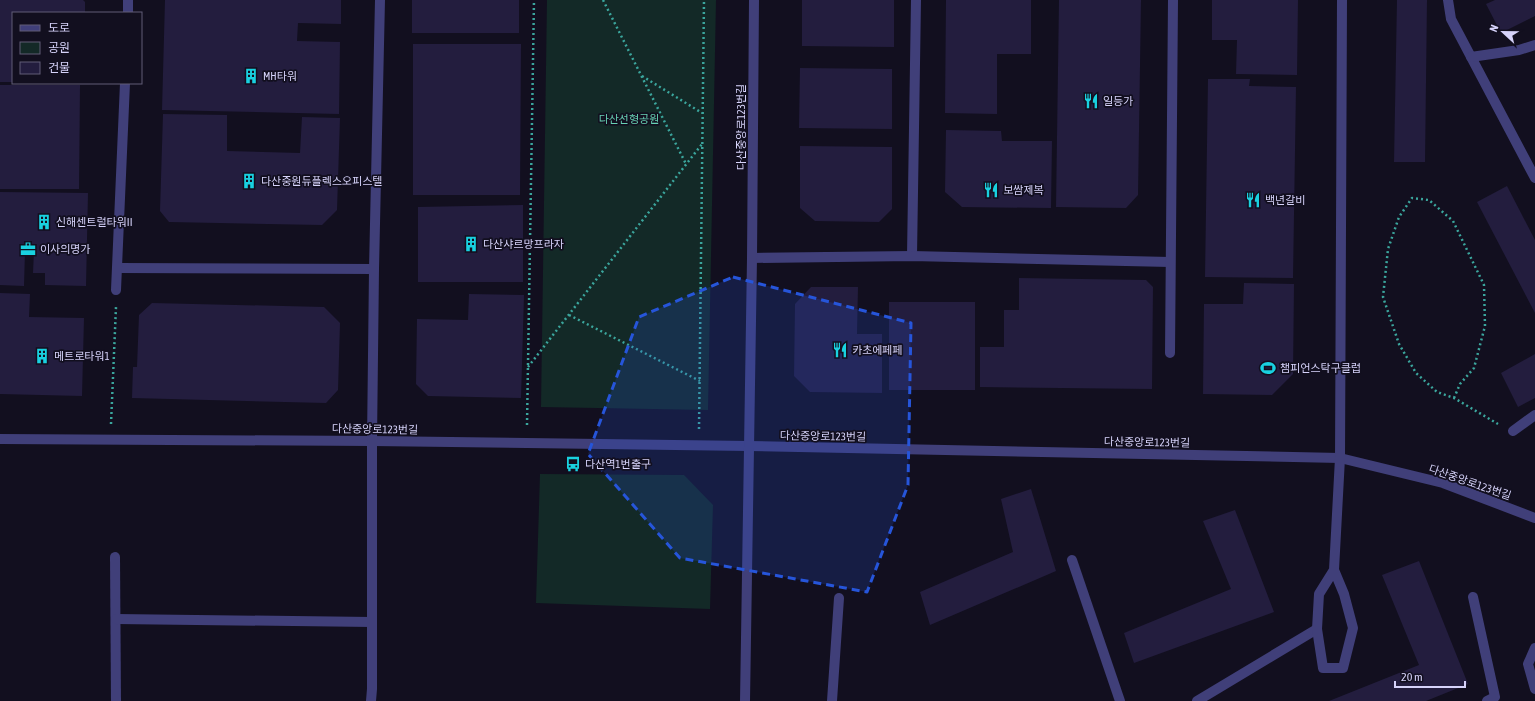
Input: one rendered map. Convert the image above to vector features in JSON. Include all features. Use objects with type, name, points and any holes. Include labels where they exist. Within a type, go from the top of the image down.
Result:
[{"type":"street","points":[[128,0],[128,12]]},
{"type":"street","points":[[371,701],[374,269],[380,0]]},
{"type":"street","name":"다산중앙로123번길","points":[[745,701],[752,258],[754,0]]},
{"type":"street","points":[[912,256],[916,0]]},
{"type":"street","points":[[1170,353],[1173,0]]},
{"type":"street","points":[[1334,570],[1319,594],[1316,630],[1323,668],[1343,668],[1353,628],[1344,594],[1334,570],[1340,458],[1342,0]]},
{"type":"street","points":[[1448,0],[1451,19],[1535,178]]},
{"type":"street","points":[[1471,58],[1519,50],[1535,45]]},
{"type":"street","points":[[116,290],[125,84]]},
{"type":"street","points":[[752,258],[912,256],[1170,262]]},
{"type":"street","points":[[118,268],[374,269]]},
{"type":"street","points":[[1513,431],[1535,415]]},
{"type":"street","name":"다산중앙로123번길","points":[[0,439],[372,441],[749,446],[1340,458],[1442,482],[1535,518]]},
{"type":"street","points":[[116,557],[116,701]]},
{"type":"street","points":[[1072,560],[1120,701]]},
{"type":"street","points":[[1473,596],[1495,697],[1487,701]]},
{"type":"street","points":[[832,701],[839,598]]},
{"type":"street","points":[[116,619],[372,622]]},
{"type":"street","points":[[1197,701],[1316,630]]},
{"type":"street","points":[[1535,648],[1528,664],[1535,689]]},
{"type":"path","points":[[526,444],[534,0]]},
{"type":"path","points":[[602,0],[686,164]]},
{"type":"path","points":[[699,446],[704,0]]},
{"type":"path","points":[[641,75],[703,114]]},
{"type":"path","points":[[528,368],[703,143]]},
{"type":"path","points":[[1454,398],[1460,384],[1474,368],[1485,326],[1484,285],[1453,221],[1429,200],[1412,198],[1400,217],[1388,250],[1383,297],[1399,344],[1416,373],[1437,392],[1454,398],[1502,427],[1513,431]]},
{"type":"path","points":[[111,440],[116,290]]},
{"type":"path","points":[[569,315],[700,380]]},
{"type":"highlighted area","points":[[733,277],[911,323],[908,485],[867,592],[680,558],[588,454],[639,317]]},
{"type":"green space","name":"다산선형공원","points":[[547,0],[716,0],[708,410],[541,407]]},
{"type":"green space","points":[[540,474],[684,475],[713,505],[710,609],[536,603]]},
{"type":"building","points":[[0,0],[83,0],[85,2],[85,12],[12,12],[12,82],[0,82]]},
{"type":"building","name":"MH타워","points":[[165,0],[341,0],[341,24],[298,23],[297,41],[340,42],[339,114],[162,110]]},
{"type":"building","points":[[412,0],[519,0],[519,33],[412,33]]},
{"type":"building","points":[[802,0],[894,0],[894,47],[802,46]]},
{"type":"building","points":[[946,0],[1031,0],[1031,54],[997,54],[997,114],[945,113]]},
{"type":"building","points":[[1059,0],[1141,0],[1138,195],[1126,208],[1056,207]]},
{"type":"building","points":[[1212,0],[1298,0],[1297,75],[1236,74],[1237,40],[1212,40]]},
{"type":"building","points":[[1397,0],[1427,0],[1425,162],[1394,162]]},
{"type":"building","points":[[1495,0],[1535,0],[1535,16],[1501,33],[1486,4]]},
{"type":"building","points":[[413,44],[521,44],[520,195],[413,195]]},
{"type":"building","points":[[800,68],[892,69],[892,129],[799,128]]},
{"type":"building","points":[[1208,79],[1250,79],[1249,86],[1296,87],[1293,278],[1205,277]]},
{"type":"building","points":[[0,85],[80,85],[79,189],[0,189]]},
{"type":"building","name":"다산중원듀플렉스오피스텔","points":[[163,114],[227,115],[227,151],[300,153],[302,117],[340,118],[337,210],[322,225],[169,222],[160,211]]},
{"type":"building","points":[[946,130],[1001,131],[1002,141],[1052,141],[1051,208],[962,207],[945,192]]},
{"type":"building","points":[[800,146],[892,147],[892,209],[879,222],[815,221],[800,208]]},
{"type":"building","points":[[1507,186],[1535,240],[1535,313],[1477,202]]},
{"type":"building","name":"신해센트럴타워II","points":[[0,192],[88,193],[86,286],[45,285],[45,273],[33,273],[34,251],[25,251],[24,286],[0,285]]},
{"type":"building","name":"다산샤르망프라자","points":[[523,205],[523,282],[418,282],[418,207]]},
{"type":"building","points":[[1019,278],[1146,280],[1153,287],[1152,389],[980,387],[980,347],[1004,347],[1004,310],[1019,310]]},
{"type":"building","points":[[1244,283],[1294,284],[1293,374],[1272,395],[1203,394],[1204,304],[1243,304]]},
{"type":"building","points":[[811,287],[858,287],[857,334],[882,334],[882,393],[810,392],[794,376],[795,304]]},
{"type":"building","name":"메트로타워1","points":[[0,293],[30,294],[29,317],[84,318],[82,396],[0,394]]},
{"type":"building","points":[[469,294],[524,295],[521,398],[428,396],[416,384],[417,319],[468,320]]},
{"type":"building","points":[[889,302],[975,302],[975,390],[889,390]]},
{"type":"building","points":[[152,303],[324,307],[340,323],[338,390],[326,403],[132,398],[133,367],[137,367],[139,315]]},
{"type":"building","points":[[1535,354],[1535,398],[1518,407],[1501,373]]},
{"type":"building","points":[[1031,489],[1056,571],[930,625],[920,592],[1013,552],[1001,499]]},
{"type":"building","points":[[1235,510],[1274,612],[1134,663],[1124,633],[1231,589],[1203,521]]},
{"type":"building","points":[[1419,561],[1468,684],[1426,701],[1329,701],[1419,665],[1382,575]]},
{"type":"place","name":"MH타워","points":[[251,76]]},
{"type":"place","name":"일등가","points":[[1091,101]]},
{"type":"place","name":"다산중원듀플렉스오피스텔","points":[[249,181]]},
{"type":"place","name":"보쌈제복","points":[[991,190]]},
{"type":"place","name":"백년갈비","points":[[1253,200]]},
{"type":"place","name":"신해센트럴타워II","points":[[44,222]]},
{"type":"place","name":"다산샤르망프라자","points":[[471,244]]},
{"type":"place","name":"이사의명가","points":[[28,249]]},
{"type":"place","name":"카초에페페","points":[[840,350]]},
{"type":"place","name":"메트로타워1","points":[[42,356]]},
{"type":"place","name":"챔피언스탁구클럽","points":[[1268,368]]},
{"type":"place","name":"다산역1번출구","points":[[573,464]]}]
